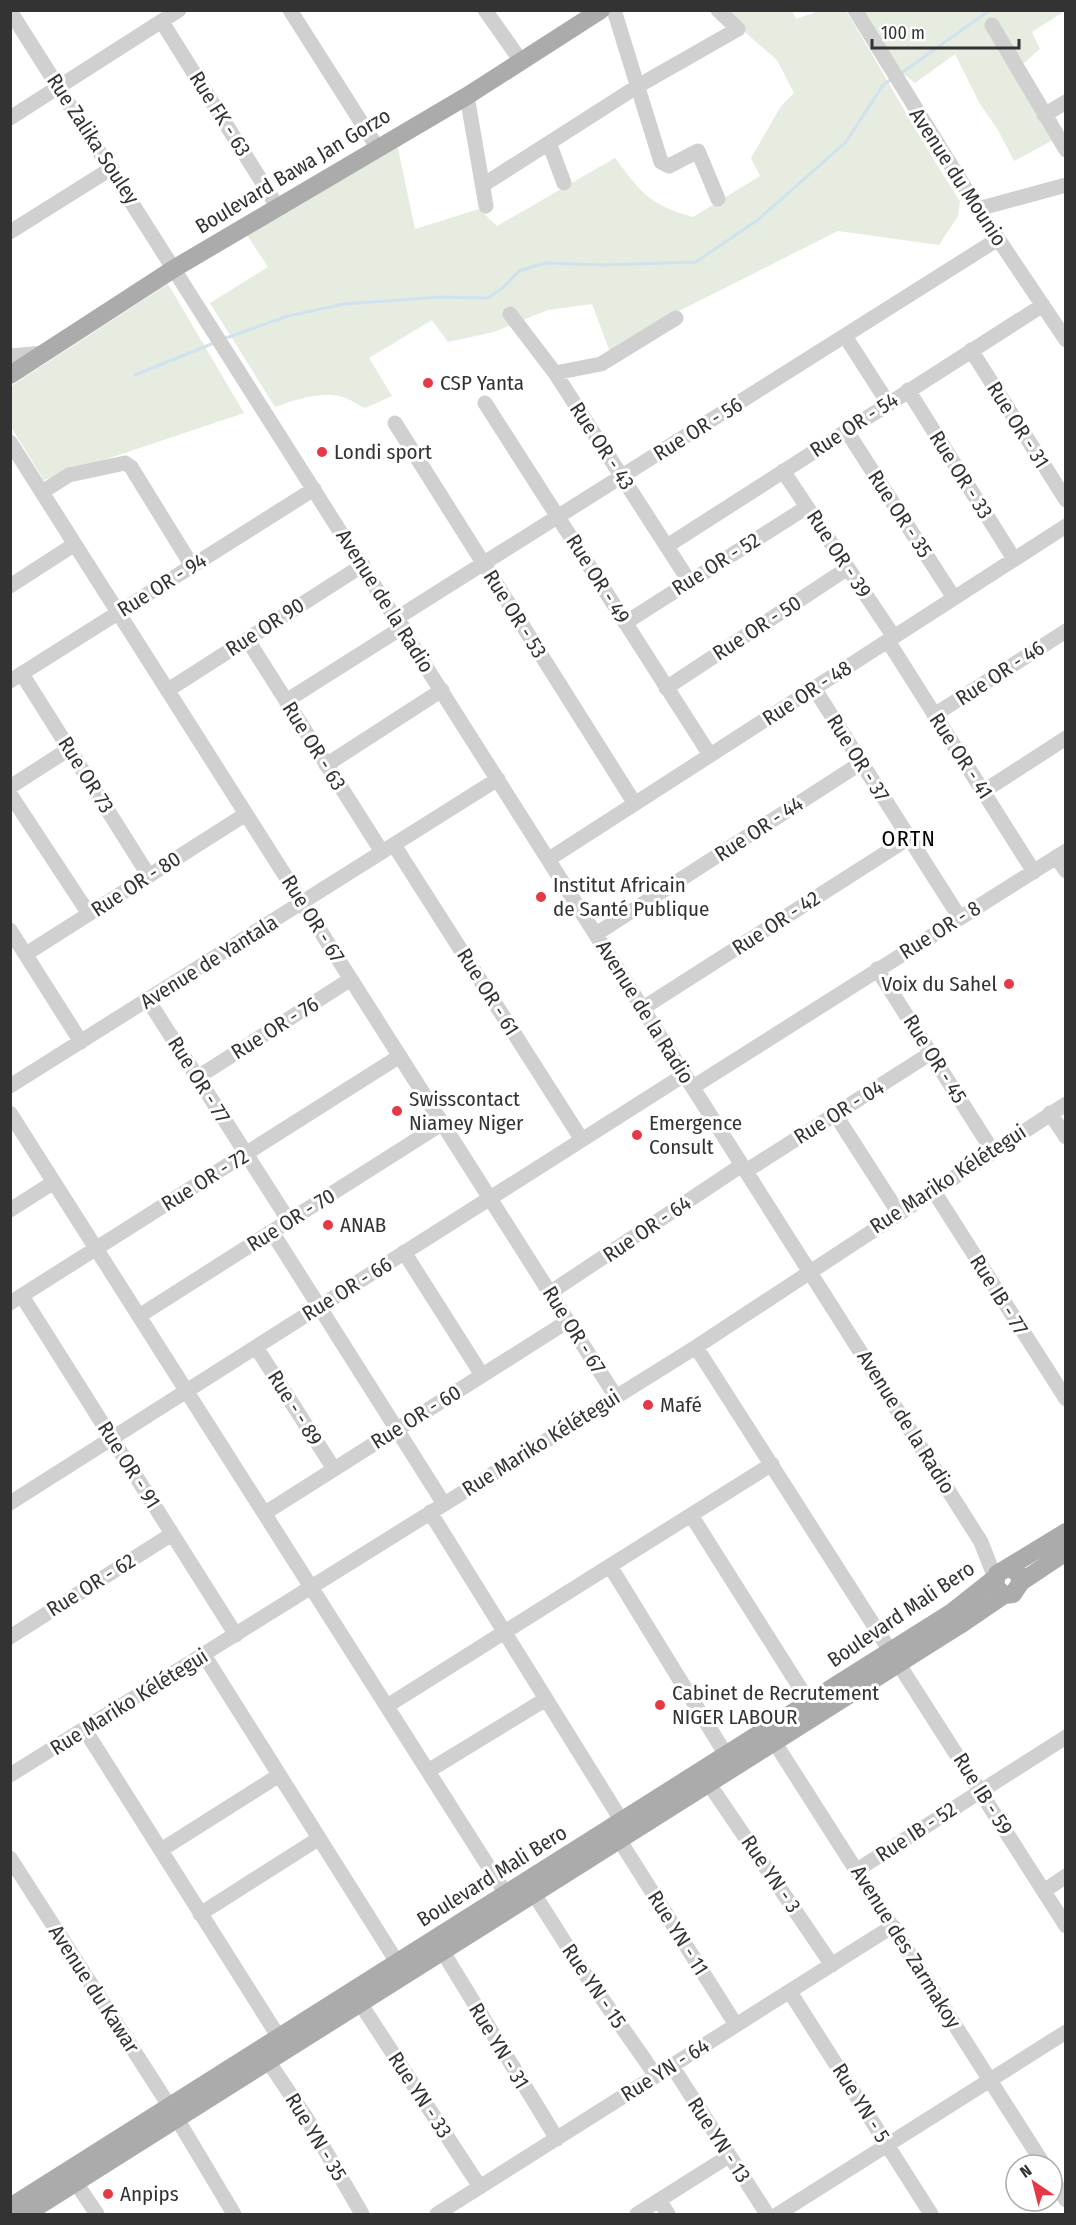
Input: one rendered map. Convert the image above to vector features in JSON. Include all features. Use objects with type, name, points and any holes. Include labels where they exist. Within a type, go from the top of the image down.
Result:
[{"type":"main road","name":"Boulevard Bawa Jan Gorzo","points":[[10,375],[175,268],[467,96],[601,10]]},
{"type":"main road","name":"Boulevard Mali Bero","points":[[10,2207],[268,2061],[283,2043],[360,2003],[401,1969],[443,1952],[510,1900],[534,1894],[730,1761],[895,1657],[1004,1594],[995,1586],[1065,1532]]},
{"type":"main road","name":"Boulevard Mali Bero","points":[[895,1657],[952,1612],[1008,1576],[1065,1552]]},
{"type":"main road","name":"Boulevard Mali Bero","points":[[26,2214],[76,2183],[173,2113],[510,1900],[709,1784],[730,1761]]},
{"type":"street","points":[[10,118],[179,10]]},
{"type":"street","points":[[290,10],[377,147]]},
{"type":"street","points":[[485,10],[521,61]]},
{"type":"street","points":[[614,10],[661,162],[669,166],[698,151],[718,199]]},
{"type":"street","points":[[483,185],[638,86],[738,29],[718,10]]},
{"type":"street","name":"Avenue du Mounio","points":[[855,10],[978,209],[1043,305],[1059,316],[1065,340]]},
{"type":"street","name":"Rue Zalika Souley","points":[[10,11],[175,268]]},
{"type":"street","name":"Rue FK - 63","points":[[162,22],[278,206]]},
{"type":"street","points":[[992,26],[1065,150]]},
{"type":"street","points":[[467,96],[486,206]]},
{"type":"street","points":[[1044,115],[1065,102]]},
{"type":"street","points":[[549,143],[564,183]]},
{"type":"street","points":[[10,232],[112,168]]},
{"type":"street","points":[[978,209],[1065,185]]},
{"type":"street","name":"Rue OR - 56","points":[[286,702],[483,564],[998,239]]},
{"type":"street","name":"Avenue de la Radio","points":[[175,268],[981,1542],[1008,1576]]},
{"type":"street","name":"Rue OR - 54","points":[[667,546],[1043,305]]},
{"type":"street","name":"Rue OR - 43","points":[[510,314],[555,373],[689,581]]},
{"type":"street","points":[[555,373],[601,364],[613,359],[676,318]]},
{"type":"street","points":[[845,336],[888,403]]},
{"type":"street","name":"Rue OR - 31","points":[[971,350],[1065,500]]},
{"type":"street","points":[[10,356],[44,353]]},
{"type":"street","name":"Rue OR - 33","points":[[908,390],[1014,559]]},
{"type":"street","name":"Rue OR - 49","points":[[485,403],[710,755]]},
{"type":"street","name":"Rue OR - 53","points":[[395,423],[635,804]]},
{"type":"street","name":"Rue OR - 35","points":[[846,430],[954,598]]},
{"type":"street","name":"Rue OR - 67","points":[[10,442],[616,1397]]},
{"type":"street","points":[[42,492],[69,475],[118,462],[131,467],[192,566]]},
{"type":"street","name":"Rue OR - 39","points":[[783,471],[848,568],[891,639]]},
{"type":"street","name":"Rue OR - 94","points":[[16,678],[314,489]]},
{"type":"street","name":"Rue OR - 52","points":[[626,623],[807,507]]},
{"type":"street","name":"Rue OR - 48","points":[[549,859],[1065,526]]},
{"type":"street","points":[[10,586],[75,544]]},
{"type":"street","name":"Rue OR 90","points":[[168,690],[363,565]]},
{"type":"street","name":"Rue OR - 50","points":[[666,688],[848,568]]},
{"type":"street","name":"Rue OR - 46","points":[[934,715],[1065,631]]},
{"type":"street","name":"Rue OR - 63","points":[[247,639],[326,765],[388,849]]},
{"type":"street","name":"Rue OR - 41","points":[[891,639],[934,715],[1034,872]]},
{"type":"street","name":"Rue OR 73","points":[[16,678],[69,749],[150,876]]},
{"type":"street","name":"Rue OR - 37","points":[[814,688],[960,918]]},
{"type":"street","points":[[326,765],[442,690]]},
{"type":"street","points":[[984,791],[1065,738]]},
{"type":"street","points":[[10,787],[69,749]]},
{"type":"street","name":"Rue OR - 44","points":[[596,934],[861,763]]},
{"type":"street","name":"Avenue de Yantala","points":[[10,1086],[498,779]]},
{"type":"street","points":[[10,794],[89,914]]},
{"type":"street","name":"Rue OR - 80","points":[[26,954],[246,814]]},
{"type":"street","name":"Rue OR - 42","points":[[643,1008],[909,838]]},
{"type":"street","name":"Rue OR - 61","points":[[388,849],[582,1140]]},
{"type":"street","points":[[1061,854],[1065,870]]},
{"type":"street","name":"Rue OR - 8","points":[[688,1081],[877,969],[1061,854]]},
{"type":"street","points":[[10,930],[81,1042]]},
{"type":"street","name":"Rue OR - 45","points":[[877,969],[992,1150]]},
{"type":"street","name":"Rue OR - 76","points":[[198,1077],[351,980]]},
{"type":"street","name":"Rue OR - 77","points":[[148,1000],[289,1221]]},
{"type":"street","name":"Rue OR - 04","points":[[744,1168],[931,1053]]},
{"type":"street","name":"Rue OR - 72","points":[[16,1300],[400,1056]]},
{"type":"street","name":"Rue OR - 66","points":[[10,1503],[582,1140],[688,1081]]},
{"type":"street","name":"Rue Mariko Kélétegui","points":[[10,1775],[696,1347],[1065,1104]]},
{"type":"street","points":[[10,1113],[510,1900]]},
{"type":"street","points":[[1050,1113],[1065,1137]]},
{"type":"street","points":[[835,1114],[898,1212]]},
{"type":"street","name":"Rue OR - 70","points":[[139,1316],[443,1123]]},
{"type":"street","name":"Rue OR - 64","points":[[551,1292],[744,1168]]},
{"type":"street","points":[[10,1210],[54,1182]]},
{"type":"street","name":"Rue IB - 77","points":[[933,1190],[1065,1399]]},
{"type":"street","points":[[272,1232],[444,1504]]},
{"type":"street","points":[[404,1252],[482,1375]]},
{"type":"street","name":"Rue OR - 91","points":[[16,1300],[112,1438],[236,1635]]},
{"type":"street","name":"Rue OR - 60","points":[[265,1513],[568,1321]]},
{"type":"street","name":"Rue - - 89","points":[[256,1347],[334,1469]]},
{"type":"street","name":"Rue IB - 59","points":[[696,1347],[1065,1926]]},
{"type":"street","points":[[387,1706],[772,1464]]},
{"type":"street","name":"Rue YN - 11","points":[[430,1512],[546,1699],[736,2025]]},
{"type":"street","points":[[691,1515],[813,1709]]},
{"type":"street","name":"Rue OR - 62","points":[[10,1637],[172,1534]]},
{"type":"street","points":[[610,1566],[730,1761]]},
{"type":"street","points":[[204,1655],[401,1969]]},
{"type":"street","points":[[428,1771],[546,1699]]},
{"type":"street","points":[[85,1730],[283,2043]]},
{"type":"street","name":"Avenue des Zarmakoy","points":[[771,1736],[1036,2153]]},
{"type":"street","name":"Rue IB - 52","points":[[857,1870],[1065,1737]]},
{"type":"street","points":[[161,1850],[278,1776]]},
{"type":"street","name":"Rue YN - 3","points":[[709,1784],[832,1965]]},
{"type":"street","points":[[200,1914],[318,1839]]},
{"type":"street","name":"Avenue du Kawar","points":[[10,1858],[173,2113],[234,2214]]},
{"type":"street","points":[[1044,1891],[1065,1876]]},
{"type":"street","name":"Rue YN - 15","points":[[534,1894],[585,1974],[656,2076]]},
{"type":"street","name":"Rue YN - 64","points":[[437,2214],[893,1926]]},
{"type":"street","name":"Rue YN - 31","points":[[443,1952],[557,2139]]},
{"type":"street","name":"Rue YN - 5","points":[[790,1992],[931,2214]]},
{"type":"street","name":"Rue YN - 33","points":[[360,2003],[480,2187]]},
{"type":"street","points":[[778,2214],[800,2209],[887,2145],[1065,2032]]},
{"type":"street","name":"Rue YN - 35","points":[[268,2061],[307,2119],[362,2214]]},
{"type":"street","name":"Rue YN - 13","points":[[672,2066],[767,2214]]},
{"type":"street","points":[[637,2214],[729,2156]]},
{"type":"street","points":[[76,2183],[97,2214]]},
{"type":"street","points":[[659,2200],[668,2214]]},
{"type":"shaded area","points":[[720,11],[792,11],[796,19],[819,11],[846,11],[960,201],[958,216],[939,245],[838,231],[669,316],[610,352],[592,304],[548,310],[494,332],[448,342],[432,320],[369,358],[392,396],[365,408],[335,395],[300,399],[275,407],[210,303],[268,267],[247,235],[397,144],[415,229],[479,209],[497,226],[615,158],[648,196],[666,208],[693,217],[760,176],[751,158],[781,106],[794,93],[777,60]]},
{"type":"shaded area","points":[[863,11],[1065,11],[1032,32],[1040,49],[1023,64],[1057,119],[1053,140],[1014,161],[998,130],[980,104],[955,54],[915,83],[884,59]]},
{"type":"shaded area","points":[[168,284],[244,413],[44,480],[11,427],[11,386]]},
{"type":"waterway","points":[[900,74],[990,10]]},
{"type":"waterway","points":[[223,339],[288,316],[344,304],[440,297],[488,298],[504,287],[519,271],[545,263],[603,265],[696,262],[759,219],[846,142],[883,85],[892,79]]},
{"type":"waterway","points":[[135,375],[214,343]]},
{"type":"place","name":"CSP Yanta","points":[[428,383]]},
{"type":"place","name":"Londi sport","points":[[322,452]]},
{"type":"place","name":"Institut Africain de Santé Publique","points":[[541,897]]},
{"type":"place","name":"Voix du Sahel","points":[[1009,984]]},
{"type":"place","name":"Swisscontact Niamey Niger","points":[[397,1111]]},
{"type":"place","name":"Emergence Consult","points":[[637,1135]]},
{"type":"place","name":"ANAB","points":[[328,1225]]},
{"type":"place","name":"Mafé","points":[[648,1405]]},
{"type":"place","name":"Cabinet de Recrutement NIGER LABOUR","points":[[660,1705]]},
{"type":"place","name":"Anpips","points":[[108,2194]]},
{"type":"district","name":"ORTN","points":[[909,838]]}]
